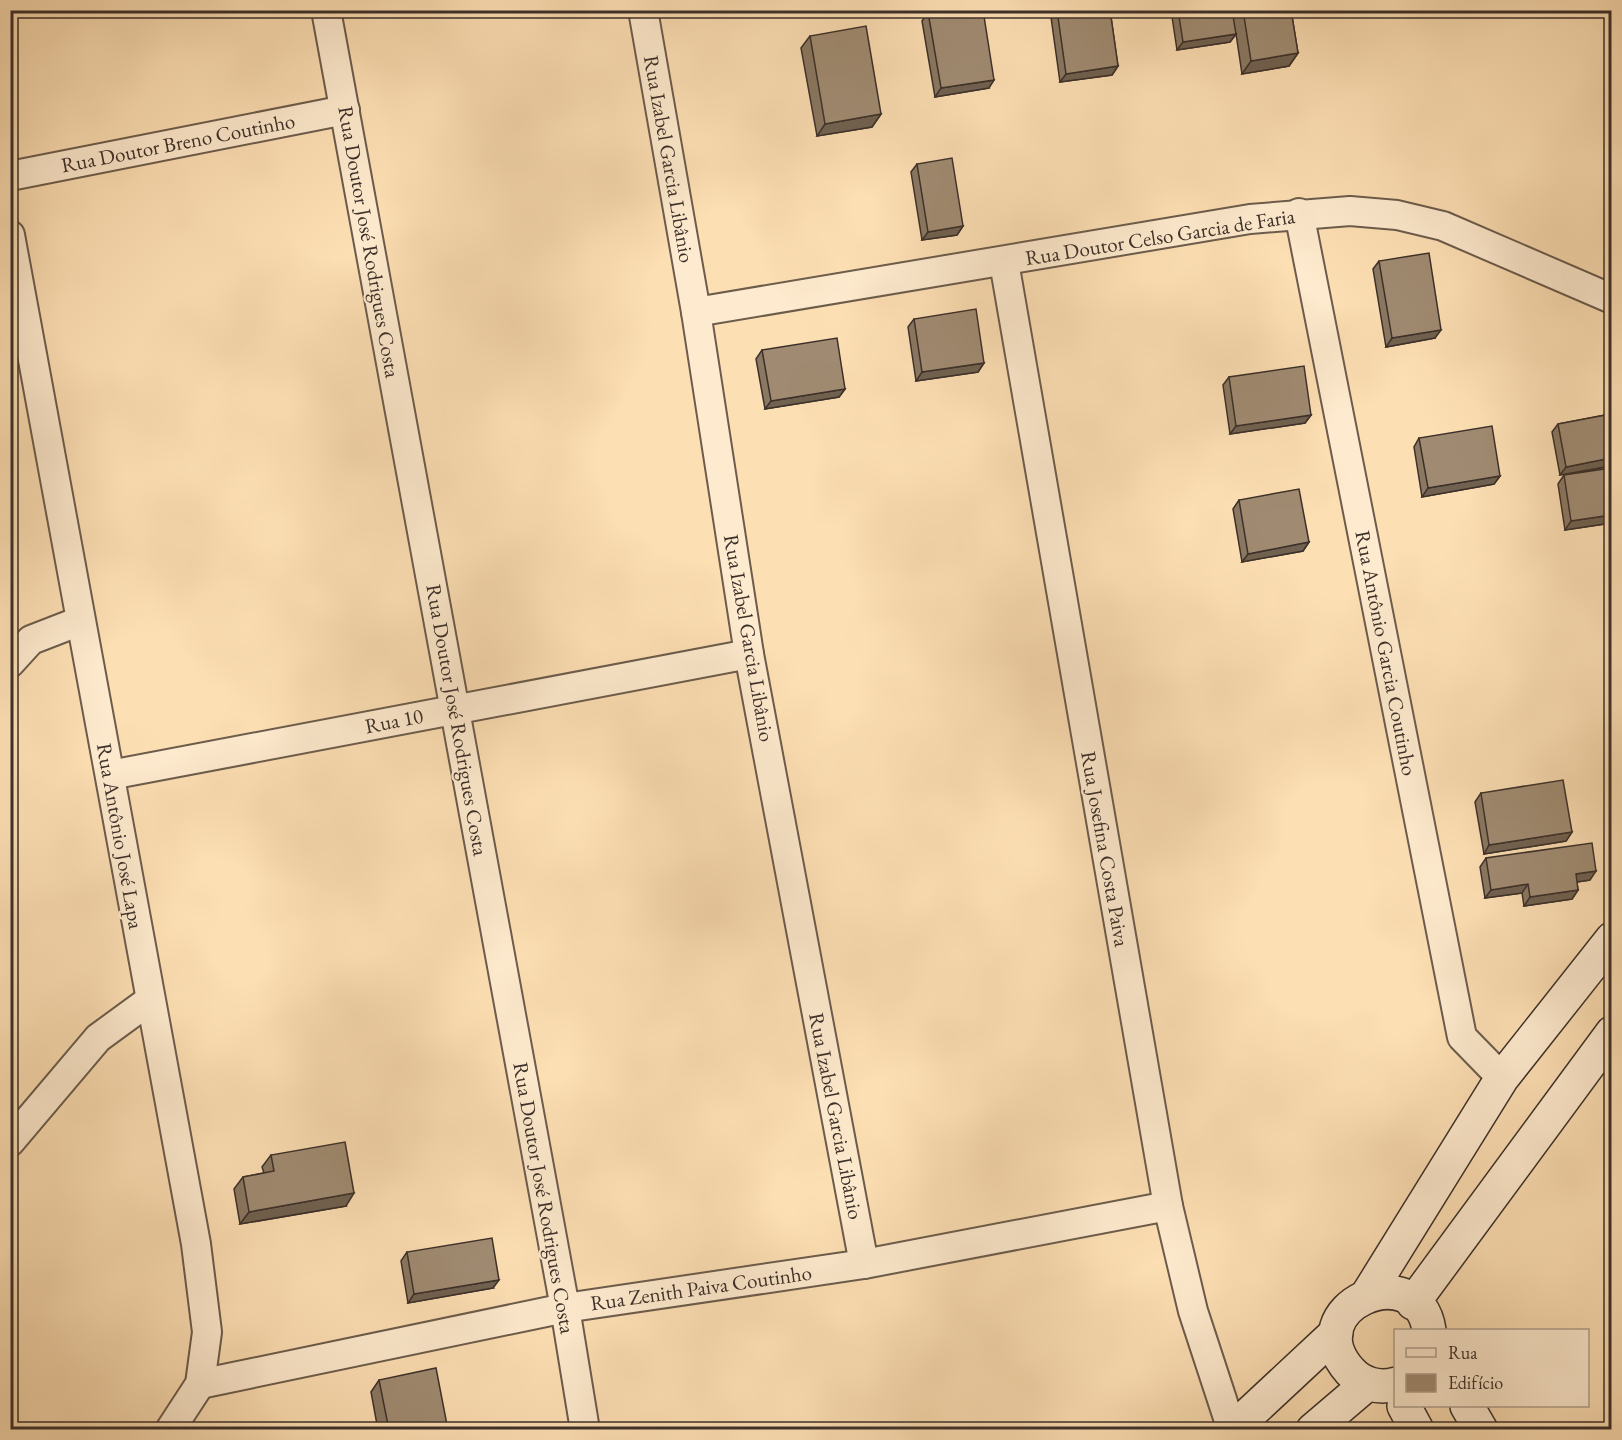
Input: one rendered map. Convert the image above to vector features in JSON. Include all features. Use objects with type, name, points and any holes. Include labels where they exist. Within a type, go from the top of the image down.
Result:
[{"type":"street","name":"Rua Doutor José Rodrigues Costa","points":[[326,10],[565,1308],[585,1430]]},
{"type":"street","name":"Rua Izabel Garcia Libânio","points":[[643,10],[696,312],[749,654],[864,1264]]},
{"type":"street","name":"Rua Doutor Breno Coutinho","points":[[10,176],[345,110]]},
{"type":"street","name":"Rua Doutor Celso Garcia de Faria","points":[[696,312],[1299,213],[1350,211],[1397,215],[1443,226],[1611,299]]},
{"type":"street","name":"Rua Antônio Garcia Coutinho","points":[[1299,213],[1462,1037],[1502,1078]]},
{"type":"street","name":"Rua Antônio José Lapa","points":[[10,235],[196,1244],[207,1332],[200,1384],[170,1430]]},
{"type":"street","name":"Rua Josefina Costa Paiva","points":[[1004,262],[1168,1206],[1193,1311],[1232,1430]]},
{"type":"street","points":[[10,663],[31,640],[80,621]]},
{"type":"street","name":"Rua 10","points":[[110,775],[749,654]]},
{"type":"street","points":[[1232,1430],[1336,1333],[1346,1309],[1368,1294],[1502,1078],[1611,939]]},
{"type":"street","points":[[10,1142],[98,1038],[150,1000]]},
{"type":"street","points":[[1413,1303],[1611,1033]]},
{"type":"street","name":"Rua Zenith Paiva Coutinho","points":[[200,1384],[565,1308],[864,1264],[1168,1206]]},
{"type":"street","points":[[1368,1294],[1384,1292],[1399,1294],[1423,1313],[1429,1329]]},
{"type":"street","points":[[1336,1333],[1337,1349],[1343,1364],[1353,1376],[1391,1390]]},
{"type":"street","points":[[1313,1430],[1391,1390]]},
{"type":"street","points":[[1402,1407],[1417,1430]]},
{"type":"street","points":[[1468,1407],[1481,1430]]},
{"type":"building","points":[[983,10],[994,80],[941,88],[928,12]]},
{"type":"building","points":[[1057,10],[1110,10],[1118,66],[1066,74]]},
{"type":"building","points":[[1178,10],[1232,10],[1236,34],[1183,42]]},
{"type":"building","points":[[1243,10],[1291,10],[1298,53],[1251,61]]},
{"type":"building","points":[[866,26],[881,114],[825,124],[810,36]]},
{"type":"building","points":[[952,158],[963,226],[928,232],[917,164]]},
{"type":"building","points":[[1429,253],[1441,330],[1392,338],[1379,261]]},
{"type":"building","points":[[976,309],[984,363],[922,372],[914,319]]},
{"type":"building","points":[[837,338],[845,389],[771,401],[762,350]]},
{"type":"building","points":[[1304,366],[1311,415],[1236,426],[1229,377]]},
{"type":"building","points":[[1611,414],[1611,458],[1566,467],[1558,424]]},
{"type":"building","points":[[1492,426],[1500,476],[1428,488],[1419,438]]},
{"type":"building","points":[[1611,468],[1611,515],[1571,521],[1564,475]]},
{"type":"building","points":[[1299,489],[1309,542],[1248,554],[1239,500]]},
{"type":"building","points":[[1563,780],[1572,832],[1489,845],[1481,793]]},
{"type":"building","points":[[1592,843],[1596,871],[1576,874],[1578,890],[1530,897],[1528,884],[1491,890],[1486,858]]},
{"type":"building","points":[[345,1142],[354,1193],[249,1212],[243,1177],[274,1171],[271,1155]]},
{"type":"building","points":[[492,1238],[499,1280],[414,1294],[407,1252]]},
{"type":"building","points":[[436,1368],[448,1430],[389,1430],[379,1380]]}]
